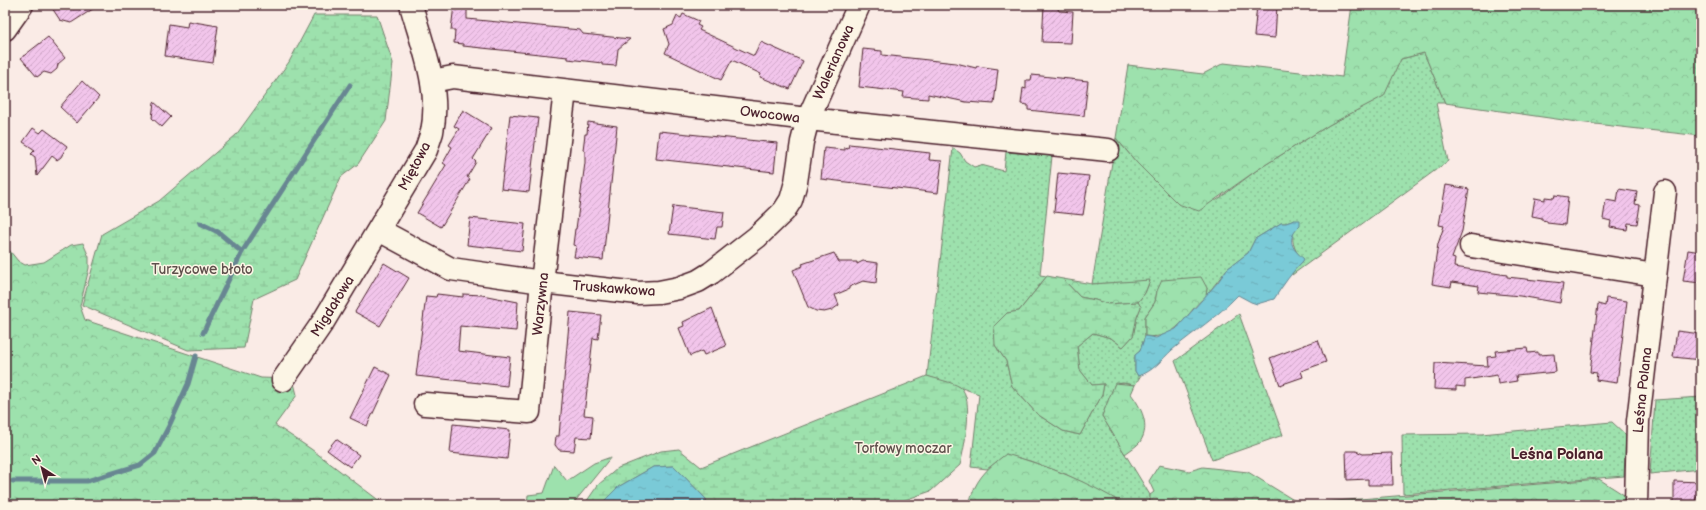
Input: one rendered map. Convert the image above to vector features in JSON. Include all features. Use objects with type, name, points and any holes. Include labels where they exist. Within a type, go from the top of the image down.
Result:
[{"type":"street","points":[[5,29],[22,5]]},
{"type":"street","name":"Miętowa","points":[[379,230],[426,150],[432,132],[434,107],[432,81],[411,5]]},
{"type":"street","name":"Walerianowa","points":[[808,118],[859,5]]},
{"type":"street","name":"Owocowa","points":[[432,81],[453,77],[565,91],[1108,150]]},
{"type":"street","name":"Warzywna","points":[[424,404],[529,412],[542,282],[565,91]]},
{"type":"street","name":"Truskawkowa","points":[[379,230],[451,269],[542,282],[638,293],[659,292],[679,288],[705,277],[757,237],[784,211],[791,200],[796,182],[802,142],[808,118]]},
{"type":"street","name":"Leśna Polana","points":[[1636,505],[1638,421],[1665,192]]},
{"type":"street","name":"Migdałowa","points":[[283,380],[323,322],[379,230]]},
{"type":"street","points":[[1471,246],[1655,275]]},
{"type":"green space","points":[[1352,5],[1701,5],[1701,136],[1577,122],[1445,103],[1424,53],[1401,59],[1384,96],[1329,125],[1257,170],[1199,211],[1178,204],[1137,163],[1116,138],[1128,65],[1203,74],[1224,63],[1342,77]]},
{"type":"green space","name":"Turzycowe błoto","points":[[314,15],[377,15],[393,63],[386,121],[358,164],[341,177],[295,280],[254,299],[244,348],[188,350],[82,305],[102,234],[159,201],[236,135],[289,62]]},
{"type":"green space","points":[[1424,53],[1445,103],[1436,103],[1448,161],[1292,275],[1293,271],[1303,261],[1293,242],[1295,220],[1281,223],[1255,239],[1248,253],[1227,269],[1206,296],[1207,288],[1157,291],[1155,302],[1145,317],[1145,336],[1140,351],[1135,355],[1135,371],[1138,376],[1141,375],[1135,385],[1123,383],[1115,384],[1102,416],[1150,495],[1150,505],[1125,505],[1065,474],[1030,461],[1006,455],[987,469],[971,467],[979,394],[927,376],[953,148],[960,153],[965,161],[974,167],[981,165],[1004,171],[1006,152],[1052,156],[1040,275],[1047,276],[1019,311],[1007,313],[995,345],[1006,361],[1012,386],[1037,414],[1063,431],[1080,435],[1102,395],[1104,384],[1092,385],[1080,370],[1077,346],[1093,333],[1111,338],[1123,347],[1133,336],[1141,307],[1138,302],[1145,293],[1150,281],[1092,284],[1116,138],[1137,163],[1178,204],[1217,200],[1257,170],[1329,125],[1383,96],[1401,59]]},
{"type":"green space","points":[[83,243],[89,257],[89,268],[80,306],[85,320],[261,378],[293,379],[297,395],[275,425],[311,449],[385,505],[5,505],[5,245],[18,261],[25,265],[44,262],[71,245]]},
{"type":"green space","points":[[1047,276],[1063,279],[1080,297],[1108,304],[1138,302],[1141,307],[1133,336],[1123,347],[1111,338],[1093,333],[1077,346],[1080,370],[1092,385],[1104,384],[1102,395],[1080,435],[1063,431],[1037,414],[1012,386],[1006,361],[995,345],[994,326],[1007,313],[1019,311]]},
{"type":"green space","points":[[1201,277],[1207,288],[1206,296],[1180,324],[1166,334],[1145,336],[1145,317],[1155,302],[1157,291],[1162,280]]},
{"type":"green space","points":[[1063,279],[1092,284],[1150,280],[1145,293],[1138,302],[1108,304],[1080,297]]},
{"type":"green space","points":[[1239,314],[1283,435],[1212,460],[1175,361]]},
{"type":"green space","name":"Torfowy moczar","points":[[927,376],[957,385],[964,393],[968,412],[962,458],[960,465],[931,491],[902,501],[898,505],[707,505],[706,499],[674,466],[653,467],[618,487],[600,505],[584,505],[598,485],[618,468],[661,451],[679,449],[701,467]]},
{"type":"green space","points":[[1115,383],[1135,385],[1131,394],[1141,411],[1145,423],[1145,430],[1140,442],[1125,454],[1102,416]]},
{"type":"green space","points":[[1701,397],[1701,469],[1650,474],[1655,400]]},
{"type":"green space","points":[[1612,422],[1626,435],[1624,476],[1403,494],[1402,435],[1481,434]]},
{"type":"green space","points":[[1006,454],[1036,463],[1067,475],[1097,489],[1125,505],[969,505],[974,489],[982,476],[992,465]]},
{"type":"green space","points":[[611,457],[572,505],[527,505],[528,495],[544,493],[554,465],[567,481],[594,463]]},
{"type":"green space","points":[[1159,465],[1189,471],[1203,467],[1248,472],[1300,504],[1599,479],[1624,495],[1623,505],[1150,505],[1150,495],[1154,492],[1149,481]]},
{"type":"water","points":[[1300,220],[1300,226],[1293,235],[1292,243],[1296,251],[1304,259],[1274,299],[1257,304],[1238,295],[1214,317],[1172,350],[1157,365],[1148,372],[1138,376],[1135,371],[1135,355],[1140,351],[1145,336],[1156,338],[1176,329],[1218,282],[1227,269],[1248,253],[1255,239],[1281,223]]},
{"type":"water","points":[[674,466],[706,499],[707,505],[600,505],[618,487],[653,467]]},
{"type":"building","points":[[50,5],[99,5],[71,23],[60,20]]},
{"type":"building","points":[[454,5],[467,5],[467,19],[580,30],[583,34],[630,39],[618,49],[616,66],[568,59],[568,57],[463,46],[463,44],[454,43],[455,30],[451,30]]},
{"type":"building","points":[[1044,5],[1056,5],[1059,11],[1073,12],[1071,43],[1042,42]]},
{"type":"building","points":[[1257,5],[1277,5],[1275,38],[1254,36]]},
{"type":"building","points":[[683,14],[699,21],[697,25],[701,27],[699,30],[754,56],[761,42],[803,61],[790,89],[760,77],[761,74],[732,60],[721,80],[665,53],[669,44],[664,29],[673,25],[677,16],[681,18]]},
{"type":"building","points":[[188,21],[218,26],[213,63],[165,56],[169,24],[187,27]]},
{"type":"building","points":[[48,37],[65,58],[58,64],[57,69],[51,74],[44,72],[37,77],[21,58]]},
{"type":"building","points":[[863,49],[882,51],[882,55],[956,63],[976,68],[977,66],[998,69],[994,104],[966,102],[928,94],[928,99],[903,97],[904,92],[859,87]]},
{"type":"building","points":[[1032,75],[1088,81],[1084,116],[1028,110],[1028,105],[1021,104],[1023,88],[1026,89],[1026,80],[1031,80]]},
{"type":"building","points":[[82,81],[99,97],[77,123],[60,107]]},
{"type":"building","points":[[154,102],[171,117],[162,127],[152,118]]},
{"type":"building","points":[[463,110],[492,128],[473,159],[476,162],[467,177],[470,179],[441,227],[417,213],[446,165],[443,163],[452,147],[449,145],[459,129],[454,126]]},
{"type":"building","points":[[510,115],[538,118],[529,192],[501,189]]},
{"type":"building","points":[[588,122],[617,126],[603,260],[574,257],[576,246],[573,245],[585,163],[585,151],[583,150]]},
{"type":"building","points":[[33,128],[40,133],[44,129],[67,146],[61,157],[57,160],[52,156],[37,176],[35,157],[31,154],[35,150],[23,142]]},
{"type":"building","points":[[659,131],[777,143],[774,172],[656,159]]},
{"type":"building","points":[[849,144],[930,153],[929,160],[942,161],[938,193],[821,179],[824,148],[845,150],[845,147],[848,148]]},
{"type":"building","points":[[1058,173],[1089,176],[1083,215],[1054,212]]},
{"type":"building","points":[[1446,185],[1469,189],[1462,231],[1452,258],[1455,259],[1454,267],[1507,275],[1507,277],[1563,283],[1560,303],[1520,296],[1478,292],[1479,286],[1452,282],[1451,287],[1432,284],[1438,244],[1444,226],[1439,225]]},
{"type":"building","points":[[1619,189],[1637,192],[1635,204],[1640,205],[1637,224],[1628,223],[1627,230],[1610,227],[1611,221],[1603,219],[1606,200],[1617,202]]},
{"type":"building","points":[[1555,195],[1568,197],[1565,225],[1547,223],[1547,221],[1542,220],[1542,218],[1532,216],[1535,198],[1545,200],[1545,197],[1554,198]]},
{"type":"building","points":[[673,206],[724,212],[722,227],[717,227],[715,239],[669,234]]},
{"type":"building","points":[[470,218],[525,224],[522,251],[467,245]]},
{"type":"building","points":[[1688,250],[1701,252],[1701,283],[1683,281]]},
{"type":"building","points":[[834,253],[839,262],[857,262],[857,264],[863,261],[878,263],[876,283],[863,281],[849,287],[849,289],[835,295],[839,305],[832,310],[824,312],[816,311],[808,307],[793,270],[803,266],[802,264]]},
{"type":"building","points":[[384,263],[409,278],[380,326],[355,312]]},
{"type":"building","points":[[437,294],[463,297],[463,294],[482,295],[518,302],[516,331],[460,326],[458,351],[510,357],[507,386],[416,376],[426,296],[436,297]]},
{"type":"building","points":[[1606,298],[1627,301],[1617,383],[1596,380],[1597,373],[1590,372],[1598,304],[1605,306]]},
{"type":"building","points":[[712,308],[726,346],[704,355],[702,351],[690,356],[679,328],[684,326],[683,322]]},
{"type":"building","points":[[570,312],[601,315],[598,339],[593,338],[584,415],[593,416],[591,438],[576,437],[574,451],[559,450],[555,445],[556,436],[559,436]]},
{"type":"building","points":[[1677,331],[1701,334],[1701,360],[1673,357]]},
{"type":"building","points":[[1318,340],[1326,362],[1301,371],[1303,377],[1280,385],[1270,358]]},
{"type":"building","points":[[1527,348],[1528,353],[1538,352],[1538,355],[1554,354],[1556,372],[1516,376],[1517,381],[1498,384],[1497,375],[1465,380],[1465,387],[1456,386],[1456,390],[1434,389],[1435,363],[1488,366],[1487,357],[1496,356],[1495,351]]},
{"type":"building","points":[[375,367],[391,375],[367,426],[350,418]]},
{"type":"building","points":[[453,424],[510,430],[507,459],[450,453]]},
{"type":"building","points":[[336,439],[359,455],[350,467],[327,450]]},
{"type":"building","points":[[1346,451],[1356,451],[1363,454],[1392,453],[1393,485],[1368,485],[1368,479],[1347,480]]},
{"type":"building","points":[[1674,481],[1701,482],[1701,496],[1696,496],[1695,505],[1674,505]]},
{"type":"waterway","points":[[203,333],[242,252],[350,85]]},
{"type":"waterway","points":[[200,223],[218,232],[242,252]]},
{"type":"waterway","points":[[13,481],[87,481],[140,465],[155,453],[169,426],[188,384],[196,356]]},
{"type":"district","name":"Leśna Polana","points":[[1557,454]]}]
